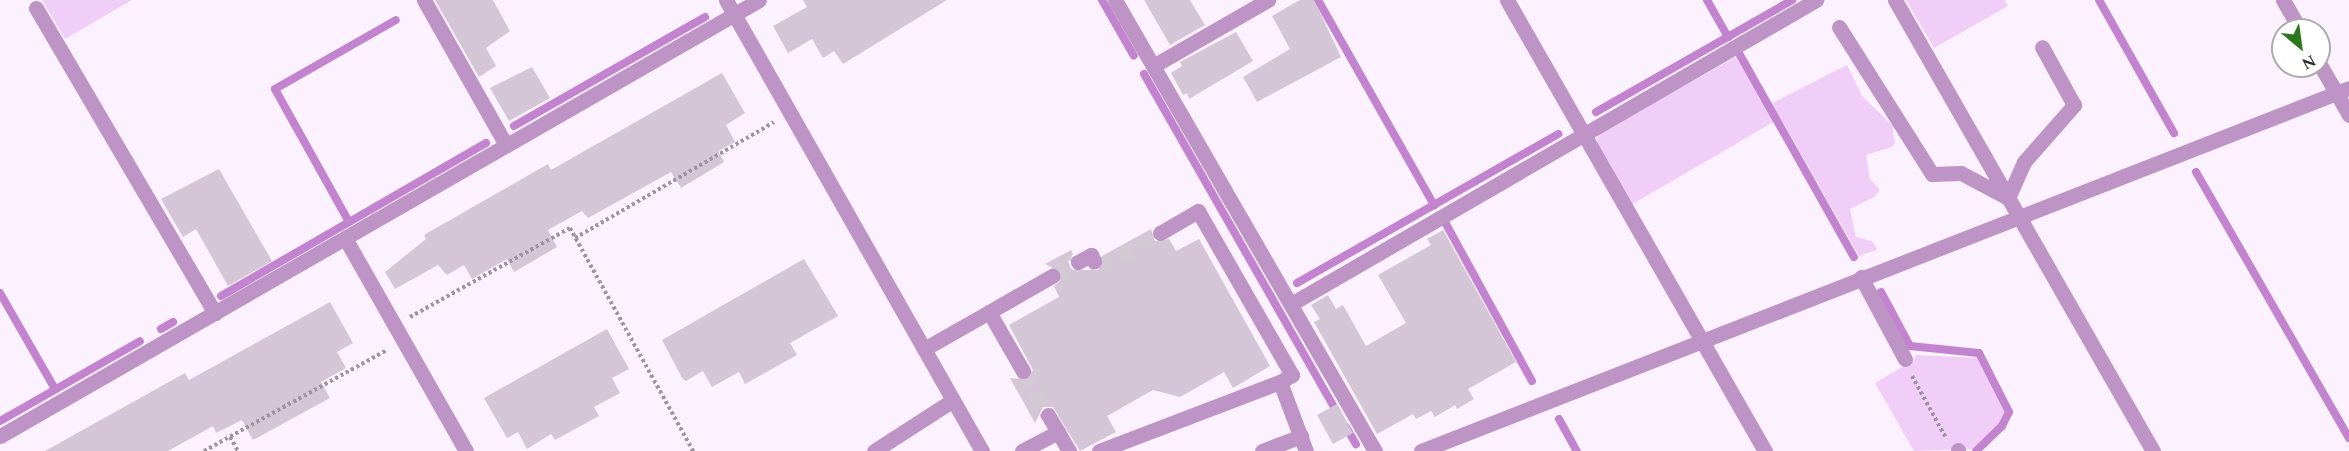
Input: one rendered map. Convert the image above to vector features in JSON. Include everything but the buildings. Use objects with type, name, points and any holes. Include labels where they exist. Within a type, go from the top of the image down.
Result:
[{"type":"street","points":[[424,0],[506,145]]},
{"type":"street","points":[[726,0],[982,451]]},
{"type":"street","points":[[0,436],[759,0]]},
{"type":"street","points":[[1115,0],[1375,451]]},
{"type":"street","points":[[1153,66],[1268,0]]},
{"type":"street","points":[[1507,0],[1765,451]]},
{"type":"street","points":[[1291,304],[1815,0]]},
{"type":"street","points":[[1895,0],[2153,451]]},
{"type":"street","points":[[2283,0],[2293,18]]},
{"type":"street","points":[[36,8],[215,313]]},
{"type":"street","points":[[1839,27],[1932,174],[1961,173],[2008,198]]},
{"type":"street","points":[[2008,198],[2024,162],[2074,105],[2042,47]]},
{"type":"street","points":[[2331,77],[2343,91],[2349,115]]},
{"type":"street","points":[[1422,451],[1861,277],[2343,91]]},
{"type":"street","points":[[1099,451],[1280,382],[1292,375],[1198,211],[1160,233]]},
{"type":"street","points":[[345,238],[466,451]]},
{"type":"street","points":[[1078,262],[1091,255],[1094,261]]},
{"type":"street","points":[[924,349],[1052,276]]},
{"type":"street","points":[[1861,277],[1905,359]]},
{"type":"street","points":[[989,312],[1023,371]]},
{"type":"street","points":[[1280,382],[1306,451]]},
{"type":"street","points":[[874,451],[953,400]]},
{"type":"street","points":[[1048,415],[1069,451]]},
{"type":"street","points":[[1022,451],[1058,432]]},
{"type":"street","points":[[1262,451],[1301,436]]},
{"type":"path","points":[[575,238],[790,113]]},
{"type":"path","points":[[395,326],[570,228],[693,451]]},
{"type":"path","points":[[204,451],[403,341]]},
{"type":"path","points":[[1905,359],[1951,448],[1958,451]]},
{"type":"path","points":[[230,437],[237,451]]},
{"type":"shaded area","points":[[42,0],[132,0],[65,39]]},
{"type":"shaded area","points":[[1906,0],[2004,0],[2008,6],[1934,48]]},
{"type":"shaded area","points":[[1738,56],[1775,121],[1631,205],[1596,143],[1600,132]]},
{"type":"shaded area","points":[[1847,65],[1862,96],[1892,125],[1895,143],[1892,147],[1866,155],[1870,179],[1880,190],[1874,197],[1850,209],[1856,237],[1872,241],[1877,250],[1859,256],[1772,103]]},
{"type":"shaded area","points":[[1916,355],[1977,358],[2006,413],[2000,425],[1973,449],[1914,451],[1875,383],[1914,360]]},
{"type":"waterway","points":[[1102,0],[1134,56]]},
{"type":"waterway","points":[[1318,0],[1434,205]]},
{"type":"waterway","points":[[1707,0],[1728,37]]},
{"type":"waterway","points":[[1596,112],[1792,0]]},
{"type":"waterway","points":[[2099,0],[2174,133]]},
{"type":"waterway","points":[[514,126],[705,17]]},
{"type":"waterway","points":[[349,222],[275,89],[396,20]]},
{"type":"waterway","points":[[1740,55],[1854,257]]},
{"type":"waterway","points":[[1144,74],[1338,414]]},
{"type":"waterway","points":[[1297,283],[1558,134]]},
{"type":"waterway","points":[[221,296],[486,143]]},
{"type":"waterway","points":[[2196,172],[2349,438]]},
{"type":"waterway","points":[[1446,224],[1532,381]]},
{"type":"waterway","points":[[1881,292],[1910,346],[1979,353],[2009,412],[2002,426],[1976,451]]},
{"type":"waterway","points":[[0,293],[55,389]]},
{"type":"waterway","points":[[161,329],[173,322]]},
{"type":"waterway","points":[[0,421],[140,341]]},
{"type":"waterway","points":[[1559,419],[1577,451]]},
{"type":"waterway","points":[[1346,427],[1356,444]]},
{"type":"tunnel","points":[[1094,261],[1098,267],[1160,233]]},
{"type":"tunnel","points":[[1052,276],[1078,262]]},
{"type":"tunnel","points":[[1023,371],[1048,415]]}]
